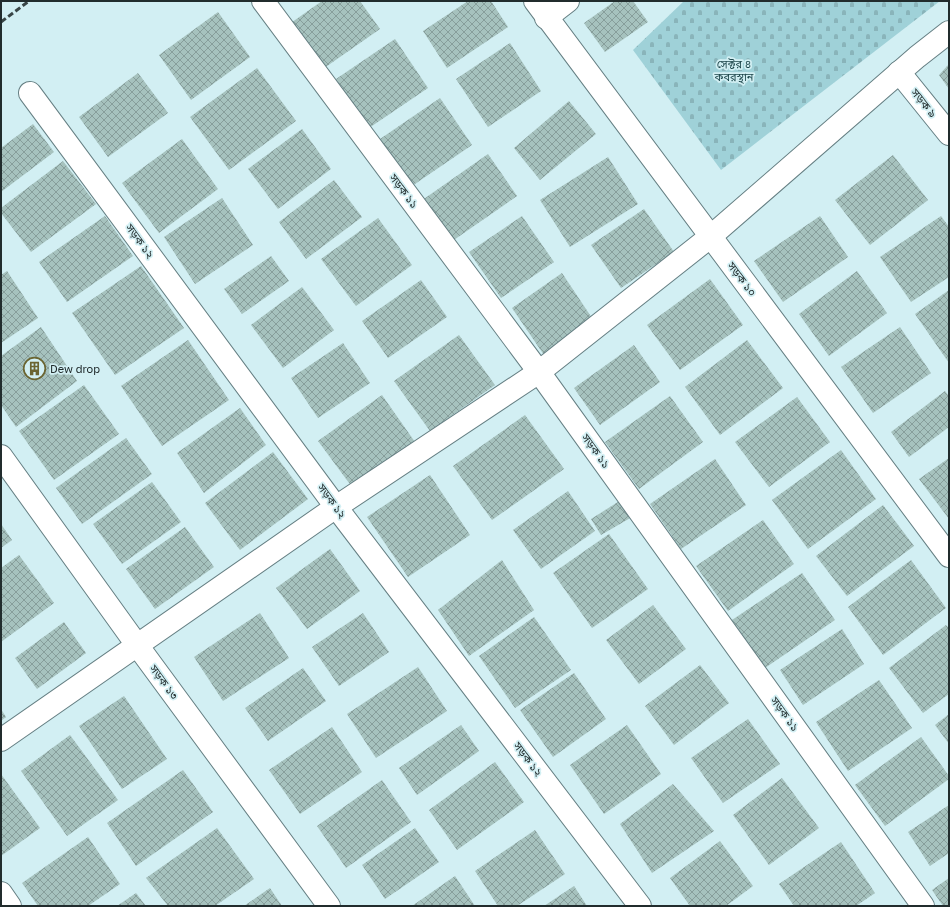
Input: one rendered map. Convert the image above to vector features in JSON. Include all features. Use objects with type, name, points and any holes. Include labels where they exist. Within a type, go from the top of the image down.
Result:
[{"type":"street","name":"সড়ক ১১","points":[[263,1],[539,372],[923,906]]},
{"type":"street","points":[[541,9],[568,1]]},
{"type":"street","name":"সড়ক ১০","points":[[541,9],[949,556]]},
{"type":"street","points":[[1,740],[336,507],[539,372],[710,237],[899,72],[949,32]]},
{"type":"street","name":"সড়ক ৯","points":[[899,72],[949,134]]},
{"type":"street","name":"সড়ক ১২","points":[[30,93],[336,507],[640,906]]},
{"type":"street","name":"সড়ক ১৩","points":[[1,456],[137,645],[329,906]]},
{"type":"street","points":[[1,893],[10,906]]},
{"type":"green space","name":"সেক্টর ৪ কবরস্থান","points":[[684,1],[940,1],[721,170],[633,50]]},
{"type":"building","points":[[322,1],[360,1],[380,29],[320,71],[288,25]]},
{"type":"building","points":[[468,1],[491,1],[508,27],[447,68],[423,31]]},
{"type":"building","points":[[615,1],[633,1],[648,22],[605,52],[584,23]]},
{"type":"building","points":[[218,12],[250,57],[191,100],[159,55]]},
{"type":"building","points":[[395,39],[428,88],[369,128],[336,79]]},
{"type":"building","points":[[510,43],[541,91],[488,127],[456,79]]},
{"type":"building","points":[[949,64],[949,89],[939,75]]},
{"type":"building","points":[[257,68],[296,121],[229,170],[190,117]]},
{"type":"building","points":[[138,73],[168,113],[108,157],[79,117]]},
{"type":"building","points":[[440,98],[472,145],[412,186],[380,139]]},
{"type":"building","points":[[569,101],[596,134],[540,180],[514,148]]},
{"type":"building","points":[[33,124],[54,152],[1,192],[1,148]]},
{"type":"building","points":[[302,129],[331,169],[278,209],[248,169]]},
{"type":"building","points":[[182,139],[218,189],[159,233],[122,183]]},
{"type":"building","points":[[488,154],[517,196],[451,242],[421,201]]},
{"type":"building","points":[[893,155],[928,200],[870,245],[835,200]]},
{"type":"building","points":[[608,157],[638,204],[570,247],[540,200]]},
{"type":"building","points":[[63,161],[96,204],[31,252],[1,213],[1,208]]},
{"type":"building","points":[[334,180],[362,217],[306,259],[279,222]]},
{"type":"building","points":[[222,198],[253,245],[195,284],[164,237]]},
{"type":"building","points":[[644,209],[674,252],[621,288],[591,245]]},
{"type":"building","points":[[105,216],[133,256],[67,302],[39,262]]},
{"type":"building","points":[[522,216],[554,262],[501,298],[469,252]]},
{"type":"building","points":[[820,216],[848,257],[783,302],[754,261]]},
{"type":"building","points":[[941,216],[949,227],[949,277],[911,302],[880,257]]},
{"type":"building","points":[[378,218],[412,265],[356,306],[321,259]]},
{"type":"building","points":[[271,256],[289,281],[242,314],[224,289]]},
{"type":"building","points":[[141,266],[184,328],[115,375],[72,313]]},
{"type":"building","points":[[7,271],[38,318],[1,343],[1,275]]},
{"type":"building","points":[[857,271],[887,313],[829,356],[799,314]]},
{"type":"building","points":[[562,273],[596,324],[546,358],[512,308]]},
{"type":"building","points":[[710,279],[743,325],[680,370],[647,325]]},
{"type":"building","points":[[421,280],[447,317],[388,358],[362,321]]},
{"type":"building","points":[[302,287],[334,330],[283,368],[251,325]]},
{"type":"building","points":[[949,290],[949,363],[915,314]]},
{"type":"building","name":"Dew drop","points":[[41,327],[77,381],[16,427],[1,405],[1,356]]},
{"type":"building","points":[[900,327],[931,373],[873,413],[841,367]]},
{"type":"building","points":[[459,335],[495,385],[430,431],[394,381]]},
{"type":"building","points":[[188,340],[229,400],[162,446],[121,386]]},
{"type":"building","points":[[747,340],[783,388],[720,435],[685,387]]},
{"type":"building","points":[[343,343],[370,383],[318,418],[291,378]]},
{"type":"building","points":[[634,345],[660,382],[600,425],[574,388]]},
{"type":"building","points":[[84,385],[119,434],[54,480],[19,431]]},
{"type":"building","points":[[945,391],[949,396],[949,427],[909,457],[891,432]]},
{"type":"building","points":[[382,395],[415,442],[352,487],[318,441]]},
{"type":"building","points":[[670,396],[703,442],[639,489],[605,442]]},
{"type":"building","points":[[797,397],[830,442],[769,487],[735,442]]},
{"type":"building","points":[[240,408],[266,445],[204,493],[177,453]]},
{"type":"building","points":[[525,415],[564,469],[492,520],[453,466]]},
{"type":"building","points":[[126,438],[152,474],[82,524],[56,488]]},
{"type":"building","points":[[841,450],[876,499],[808,549],[772,500]]},
{"type":"building","points":[[273,452],[308,499],[240,550],[205,503]]},
{"type":"building","points":[[949,458],[949,519],[919,479]]},
{"type":"building","points":[[715,459],[746,505],[681,549],[650,504]]},
{"type":"building","points":[[430,475],[470,535],[408,577],[367,517]]},
{"type":"building","points":[[152,482],[181,522],[122,564],[93,524]]},
{"type":"building","points":[[568,491],[595,531],[541,569],[513,530]]},
{"type":"building","points":[[621,500],[632,517],[601,535],[591,519]]},
{"type":"building","points":[[883,505],[914,546],[847,596],[816,556]]},
{"type":"building","points":[[763,520],[794,564],[728,611],[696,566]]},
{"type":"building","points":[[1,524],[12,540],[1,548]]},
{"type":"building","points":[[185,527],[214,567],[155,609],[126,569]]},
{"type":"building","points":[[609,534],[648,589],[592,628],[553,573]]},
{"type":"building","points":[[330,549],[360,591],[307,629],[276,588]]},
{"type":"building","points":[[19,555],[54,603],[1,642],[1,568]]},
{"type":"building","points":[[502,560],[534,610],[469,656],[438,610]]},
{"type":"building","points":[[911,560],[946,608],[883,655],[848,607]]},
{"type":"building","points":[[802,573],[835,620],[765,668],[732,620]]},
{"type":"building","points":[[653,605],[686,649],[639,684],[606,640]]},
{"type":"building","points":[[260,613],[289,658],[223,701],[194,657]]},
{"type":"building","points":[[363,613],[389,652],[339,686],[312,647]]},
{"type":"building","points":[[534,617],[571,670],[515,708],[479,656]]},
{"type":"building","points":[[64,622],[86,653],[37,689],[15,658]]},
{"type":"building","points":[[946,625],[949,628],[949,694],[923,713],[889,668]]},
{"type":"building","points":[[842,629],[864,664],[803,705],[780,670]]},
{"type":"building","points":[[700,665],[729,703],[674,745],[645,706]]},
{"type":"building","points":[[418,667],[447,711],[376,758],[347,714]]},
{"type":"building","points":[[303,668],[326,701],[268,741],[245,708]]},
{"type":"building","points":[[574,673],[606,719],[553,757],[520,710]]},
{"type":"building","points":[[879,680],[912,728],[848,771],[816,722]]},
{"type":"building","points":[[124,696],[167,759],[122,789],[79,726]]},
{"type":"building","points":[[1,709],[6,717],[1,721]]},
{"type":"building","points":[[949,714],[949,744],[935,725]]},
{"type":"building","points":[[748,719],[780,764],[723,803],[691,758]]},
{"type":"building","points":[[461,725],[479,751],[417,795],[399,768]]},
{"type":"building","points":[[627,725],[661,774],[604,814],[570,765]]},
{"type":"building","points":[[332,727],[362,772],[300,814],[269,770]]},
{"type":"building","points":[[70,735],[118,800],[67,836],[21,771]]},
{"type":"building","points":[[921,737],[949,776],[949,779],[885,826],[855,785]]},
{"type":"building","points":[[495,762],[524,802],[457,850],[429,810]]},
{"type":"building","points":[[183,770],[213,812],[136,866],[107,823]]},
{"type":"building","points":[[1,774],[40,828],[1,856]]},
{"type":"building","points":[[782,778],[819,828],[769,865],[733,815]]},
{"type":"building","points":[[382,780],[411,822],[346,868],[317,826]]},
{"type":"building","points":[[673,784],[714,831],[652,873],[620,824]]},
{"type":"building","points":[[949,805],[949,853],[930,866],[908,832]]},
{"type":"building","points":[[217,828],[254,879],[215,906],[168,906],[146,878]]},
{"type":"building","points":[[415,828],[439,862],[385,899],[362,865]]},
{"type":"building","points":[[535,830],[565,874],[517,906],[498,906],[475,871]]},
{"type":"building","points":[[88,837],[120,884],[88,906],[38,906],[22,883]]},
{"type":"building","points":[[720,841],[753,886],[726,906],[690,906],[670,878]]},
{"type":"building","points":[[841,842],[875,893],[856,906],[794,906],[779,884]]},
{"type":"building","points":[[455,876],[475,906],[412,906]]},
{"type":"building","points":[[949,878],[949,906],[943,906],[932,890]]},
{"type":"building","points":[[574,886],[587,906],[544,906]]},
{"type":"building","points":[[270,888],[282,906],[244,906]]},
{"type":"building","points":[[136,893],[146,906],[117,906]]},
{"type":"railway","points":[[1,22],[29,1]]},
{"type":"place","name":"Dew drop","points":[[35,369]]}]
